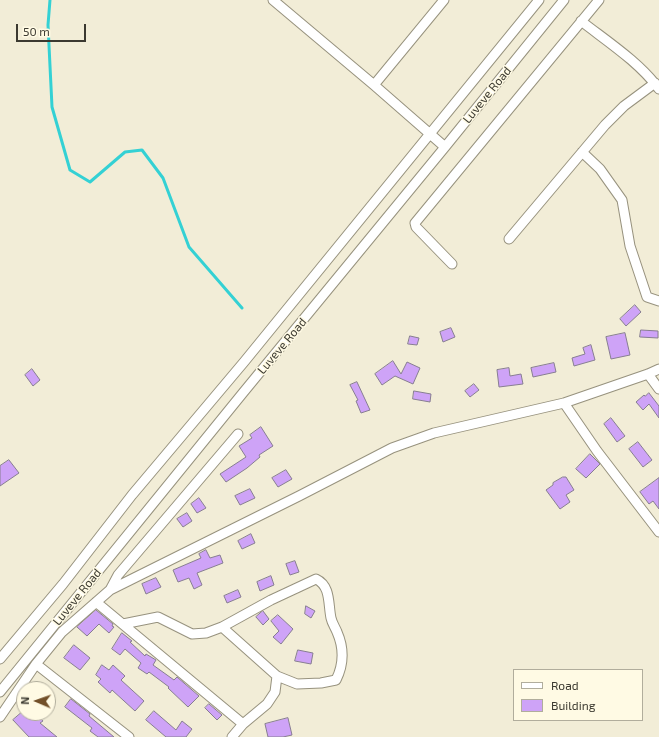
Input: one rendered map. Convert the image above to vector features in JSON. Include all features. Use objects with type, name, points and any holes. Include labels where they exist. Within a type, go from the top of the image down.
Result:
[{"type":"street","points":[[273,0],[445,147]]},
{"type":"street","points":[[374,85],[444,0]]},
{"type":"street","name":"Luveve Road","points":[[0,659],[63,584],[132,495],[244,362],[539,0]]},
{"type":"street","name":"Luveve Road","points":[[0,692],[564,0]]},
{"type":"street","points":[[452,264],[416,226],[415,223],[599,0]]},
{"type":"street","points":[[509,239],[617,112],[632,99],[657,86],[618,49],[582,21]]},
{"type":"street","points":[[582,152],[600,169],[622,200],[630,246],[647,297],[659,301]]},
{"type":"street","points":[[0,717],[36,664],[62,632],[110,590],[392,448],[434,433],[564,403],[659,369]]},
{"type":"street","points":[[648,374],[659,389]]},
{"type":"street","points":[[564,403],[597,451],[659,532]]},
{"type":"street","points":[[110,590],[118,575],[238,434]]},
{"type":"street","points":[[123,624],[158,616],[192,634],[206,633],[222,627],[271,600],[316,579],[322,582],[327,590],[331,618],[342,647],[342,665],[339,674],[336,680],[330,682],[297,684],[277,676],[222,627]]},
{"type":"street","points":[[96,602],[243,724]]},
{"type":"street","points":[[36,664],[129,737]]},
{"type":"street","points":[[232,737],[243,724],[267,704],[275,692],[277,676]]},
{"type":"building","points":[[635,305],[641,312],[626,326],[620,319]]},
{"type":"building","points":[[451,328],[455,337],[443,342],[440,332]]},
{"type":"building","points":[[641,330],[658,331],[658,338],[640,337]]},
{"type":"building","points":[[625,333],[630,355],[611,359],[606,337]]},
{"type":"building","points":[[410,336],[419,338],[417,345],[408,344]]},
{"type":"building","points":[[591,345],[595,360],[574,366],[572,358],[585,354],[583,348]]},
{"type":"building","points":[[393,361],[401,374],[407,362],[420,368],[413,384],[395,376],[382,385],[375,374]]},
{"type":"building","points":[[554,363],[556,372],[533,377],[531,368]]},
{"type":"building","points":[[509,368],[510,376],[521,374],[523,384],[499,387],[497,370]]},
{"type":"building","points":[[32,369],[40,380],[33,386],[25,375]]},
{"type":"building","points":[[357,382],[370,410],[361,413],[356,401],[358,400],[350,385]]},
{"type":"building","points":[[474,384],[479,390],[470,397],[465,391]]},
{"type":"building","points":[[414,391],[431,394],[430,402],[413,399]]},
{"type":"building","points":[[649,393],[659,406],[659,418],[649,404],[643,410],[636,402],[644,395],[645,396]]},
{"type":"building","points":[[611,418],[625,436],[617,442],[604,424]]},
{"type":"building","points":[[261,427],[273,446],[259,455],[260,457],[247,468],[226,482],[220,474],[246,457],[239,446],[252,438],[250,435]]},
{"type":"building","points":[[638,442],[652,460],[643,467],[629,449]]},
{"type":"building","points":[[590,454],[600,464],[586,478],[576,469]]},
{"type":"building","points":[[9,460],[19,473],[0,486],[0,466]]},
{"type":"building","points":[[286,470],[292,479],[278,487],[272,478]]},
{"type":"building","points":[[563,477],[566,477],[574,490],[566,495],[570,502],[560,509],[546,490],[553,485],[553,483]]},
{"type":"building","points":[[659,478],[659,509],[653,501],[649,504],[640,492]]},
{"type":"building","points":[[250,489],[255,498],[240,505],[235,496]]},
{"type":"building","points":[[199,498],[206,508],[197,513],[191,504]]},
{"type":"building","points":[[187,513],[192,521],[183,527],[177,519]]},
{"type":"building","points":[[251,534],[255,543],[242,549],[238,541]]},
{"type":"building","points":[[206,550],[210,558],[220,555],[223,563],[197,573],[202,585],[194,589],[189,578],[178,582],[173,570],[201,558],[199,554]]},
{"type":"building","points":[[295,561],[299,572],[290,575],[286,564]]},
{"type":"building","points":[[271,576],[274,585],[260,591],[257,582]]},
{"type":"building","points":[[156,578],[161,587],[146,594],[142,584]]},
{"type":"building","points":[[238,590],[241,597],[227,603],[224,596]]},
{"type":"building","points":[[306,606],[315,611],[311,618],[305,614]]},
{"type":"building","points":[[96,610],[113,624],[112,626],[114,627],[109,633],[99,624],[87,636],[77,627]]},
{"type":"building","points":[[263,611],[269,619],[263,625],[256,617]]},
{"type":"building","points":[[278,615],[293,629],[281,644],[273,637],[279,631],[271,621]]},
{"type":"building","points":[[122,633],[132,641],[130,642],[145,656],[146,654],[156,660],[153,665],[174,680],[177,677],[199,696],[188,707],[168,688],[169,687],[149,672],[147,674],[138,668],[141,663],[125,649],[120,655],[112,649]]},
{"type":"building","points":[[74,645],[90,658],[80,670],[64,658]]},
{"type":"building","points":[[298,650],[313,653],[311,664],[295,661]]},
{"type":"building","points":[[102,665],[109,670],[113,665],[125,676],[121,680],[144,701],[135,711],[112,690],[110,693],[98,682],[101,679],[96,675]]},
{"type":"building","points":[[71,699],[90,714],[89,716],[114,737],[98,737],[90,731],[92,728],[65,707]]},
{"type":"building","points":[[209,704],[222,715],[217,720],[205,708]]},
{"type":"building","points":[[154,711],[176,730],[182,721],[192,729],[186,737],[166,737],[146,720]]},
{"type":"building","points":[[16,717],[16,721],[43,721],[40,723],[57,737],[29,737],[13,720]]},
{"type":"building","points":[[288,718],[292,735],[283,737],[268,737],[265,724]]},
{"type":"waterway","points":[[50,0],[48,25],[52,107],[70,170],[90,182],[125,152],[142,150],[163,178],[189,247],[242,308]]}]
